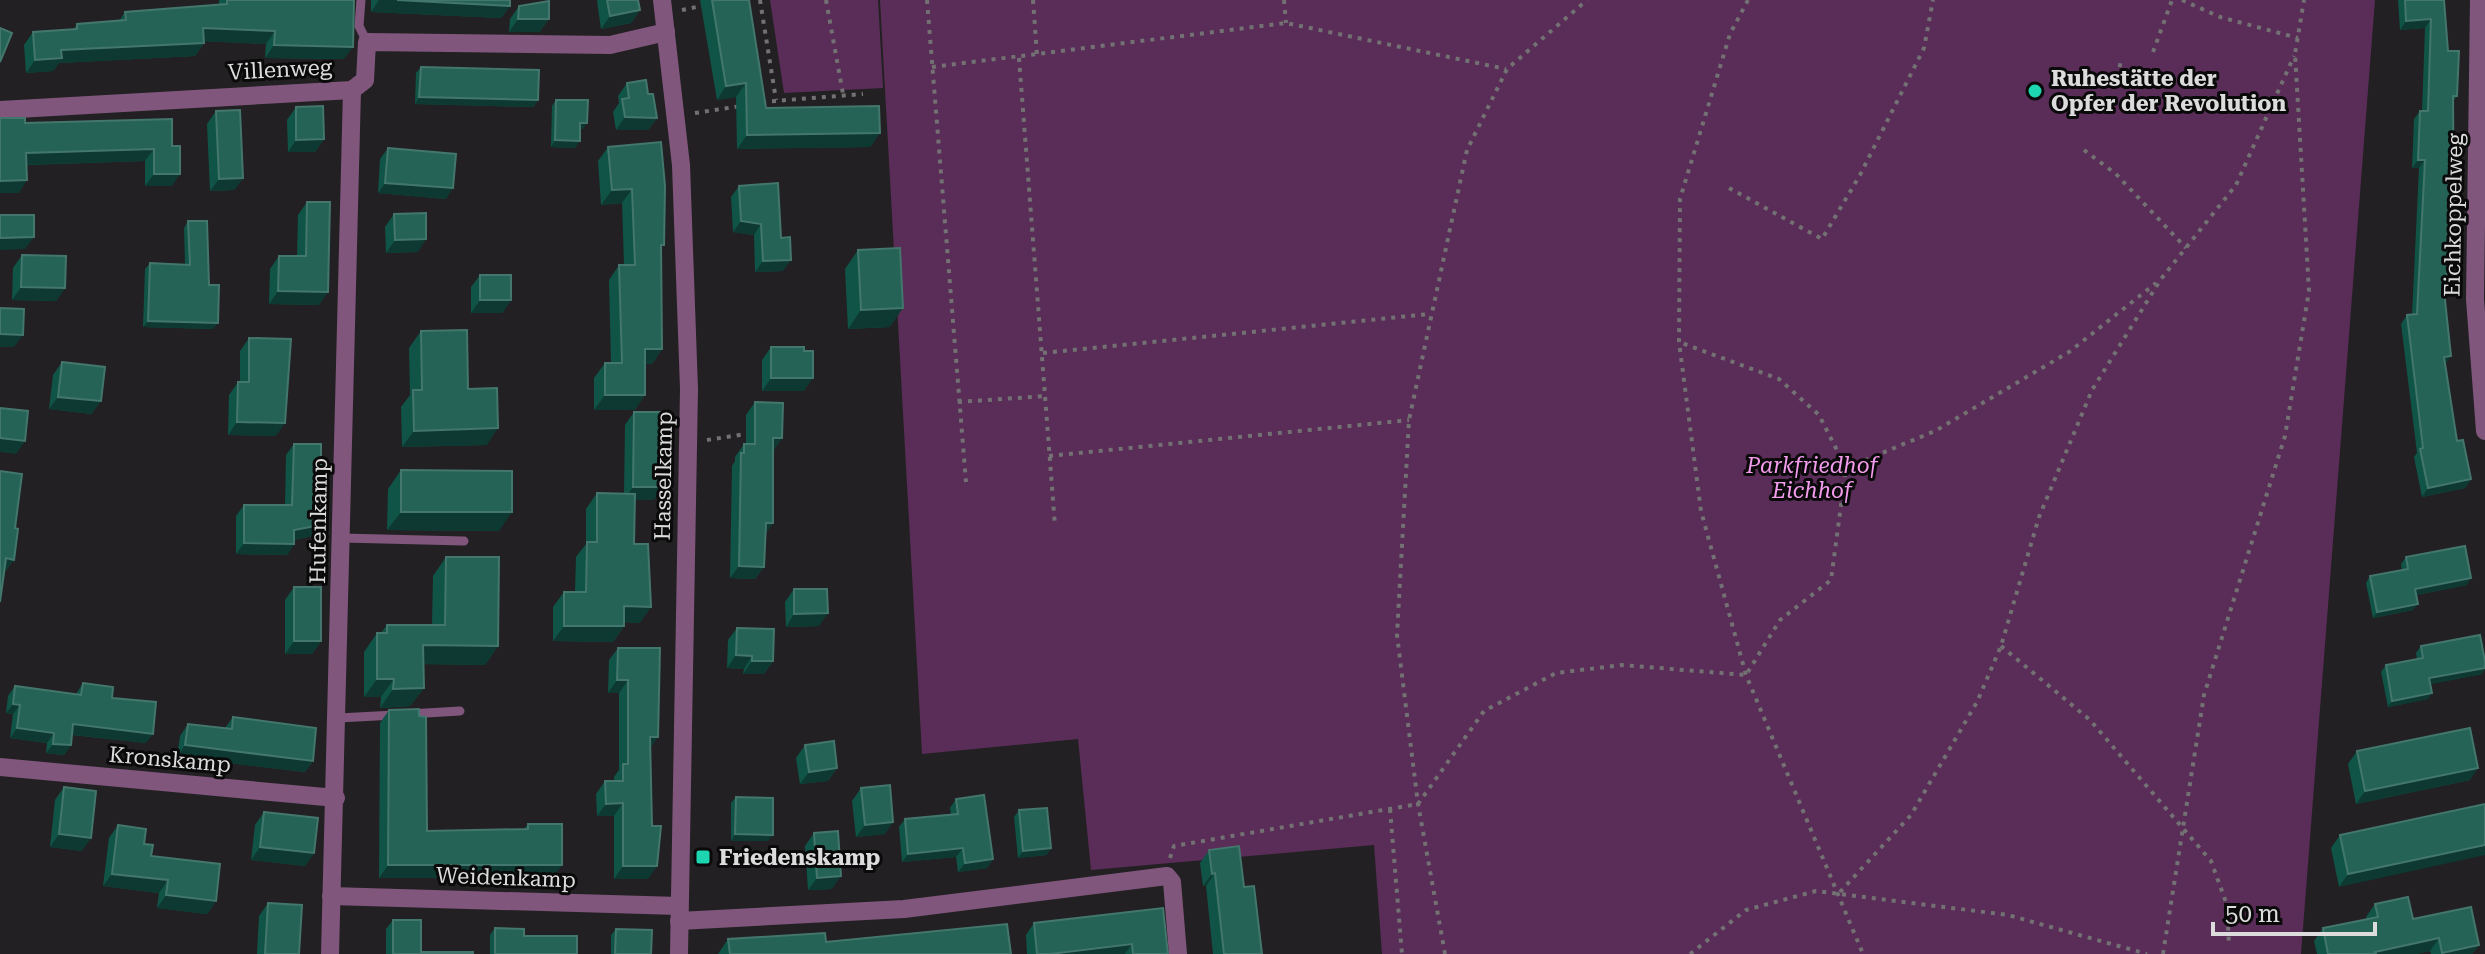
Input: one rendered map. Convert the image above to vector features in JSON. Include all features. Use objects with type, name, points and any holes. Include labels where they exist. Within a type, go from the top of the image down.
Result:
[{"type":"street","name":"Hasselkamp","points":[[662,0],[676,116],[689,389],[679,954]]},
{"type":"street","name":"Eichkoppelweg","points":[[2479,0],[2475,299],[2485,431]]},
{"type":"street","points":[[367,42],[610,45],[666,32]]},
{"type":"street","name":"Villenweg","points":[[0,110],[352,90],[365,80],[367,42]]},
{"type":"street","name":"Hufenkamp","points":[[330,954],[352,90]]},
{"type":"street","name":"Kronskamp","points":[[0,767],[336,798]]},
{"type":"street","points":[[679,914],[904,909],[1167,876],[1172,882],[1178,954]]},
{"type":"street","name":"Weidenkamp","points":[[331,896],[679,914]]},
{"type":"lane","points":[[361,0],[359,26],[367,42]]},
{"type":"lane","points":[[342,538],[464,541]]},
{"type":"lane","points":[[338,718],[460,711]]},
{"type":"path","points":[[760,0],[776,100]]},
{"type":"path","points":[[826,0],[843,94]]},
{"type":"path","points":[[927,0],[966,482]]},
{"type":"path","points":[[1033,0],[1037,55]]},
{"type":"path","points":[[1284,0],[1286,23]]},
{"type":"path","points":[[1445,954],[1418,804],[1397,635],[1409,420],[1429,314],[1467,150],[1507,69],[1587,0]]},
{"type":"path","points":[[1748,0],[1730,34],[1680,199],[1679,342],[1701,511],[1746,675],[1840,892],[1863,954]]},
{"type":"path","points":[[1729,188],[1822,239],[1860,175],[1924,48],[1933,0]]},
{"type":"path","points":[[2153,52],[2172,0]]},
{"type":"path","points":[[2182,0],[2220,17],[2298,38]]},
{"type":"path","points":[[1840,892],[1911,815],[1977,702],[2001,646],[2039,517],[2092,390],[2161,279],[2236,185],[2295,54],[2304,0]]},
{"type":"path","points":[[932,67],[1286,23],[1507,69]]},
{"type":"path","points":[[2163,954],[2204,695],[2285,436],[2309,291],[2295,54]]},
{"type":"path","points":[[1019,58],[1055,526]]},
{"type":"path","points":[[676,116],[776,100],[863,94]]},
{"type":"path","points":[[2084,150],[2116,174],[2186,248]]},
{"type":"path","points":[[1846,468],[1935,431],[2069,352],[2161,279]]},
{"type":"path","points":[[1043,353],[1429,314]]},
{"type":"path","points":[[1679,342],[1779,379],[1819,415],[1846,468],[1831,580],[1780,620],[1746,675]]},
{"type":"path","points":[[958,402],[1046,396]]},
{"type":"path","points":[[1048,456],[1409,420]]},
{"type":"path","points":[[713,441],[746,434]]},
{"type":"path","points":[[2001,646],[2090,720],[2211,861],[2227,905],[2229,945]]},
{"type":"path","points":[[1167,876],[1174,846],[1418,804],[1484,711],[1556,673],[1622,665],[1746,675]]},
{"type":"path","points":[[1390,809],[1402,954]]},
{"type":"path","points":[[1690,954],[1746,910],[1816,891],[2008,915],[2147,954]]},
{"type":"green space","points":[[770,0],[878,0],[883,88],[784,93]]},
{"type":"green space","name":"Parkfriedhof Eichhof","points":[[880,0],[2375,0],[2301,954],[1382,954],[1374,845],[1091,870],[1078,739],[922,754]]},
{"type":"building","points":[[227,0],[354,0],[353,47],[274,45],[275,31],[203,28],[204,43],[61,50],[62,58],[35,60],[33,32],[77,29],[77,24],[126,20],[125,12],[227,4]]},
{"type":"building","points":[[397,0],[510,0],[510,6]]},
{"type":"building","points":[[607,0],[638,0],[640,10],[610,16]]},
{"type":"building","points":[[712,0],[749,0],[766,108],[879,106],[880,133],[747,135],[746,83],[726,86]]},
{"type":"building","points":[[2405,0],[2444,0],[2448,51],[2459,51],[2457,96],[2453,96],[2454,223],[2450,223],[2445,300],[2451,356],[2444,357],[2457,441],[2463,440],[2471,479],[2428,488],[2420,449],[2423,448],[2407,315],[2417,314],[2425,160],[2418,160],[2420,111],[2428,111],[2431,19],[2406,21]]},
{"type":"building","points":[[549,1],[549,19],[518,19],[519,6]]},
{"type":"building","points":[[0,28],[12,33],[0,62]]},
{"type":"building","points":[[421,67],[539,70],[538,100],[419,97]]},
{"type":"building","points":[[646,80],[648,94],[653,94],[657,118],[625,117],[622,99],[629,98],[627,83]]},
{"type":"building","points":[[556,100],[588,100],[587,123],[580,123],[580,141],[555,140]]},
{"type":"building","points":[[323,106],[324,139],[296,140],[296,107]]},
{"type":"building","points":[[240,110],[243,178],[219,179],[216,111]]},
{"type":"building","points":[[0,118],[25,118],[25,123],[172,119],[172,146],[180,146],[180,174],[154,174],[154,149],[26,153],[27,180],[0,181]]},
{"type":"building","points":[[661,142],[665,186],[664,245],[661,245],[662,349],[645,349],[645,395],[605,395],[605,363],[622,363],[619,265],[635,265],[632,189],[612,190],[608,147]]},
{"type":"building","points":[[388,148],[456,154],[453,188],[385,183]]},
{"type":"building","points":[[778,183],[781,238],[790,237],[791,260],[763,261],[761,224],[741,221],[739,186]]},
{"type":"building","points":[[307,202],[330,202],[328,292],[278,291],[279,256],[306,256]]},
{"type":"building","points":[[426,213],[426,239],[395,240],[394,214]]},
{"type":"building","points":[[0,215],[34,215],[34,237],[0,238]]},
{"type":"building","points":[[188,221],[207,221],[209,285],[219,285],[218,323],[148,321],[150,263],[190,265]]},
{"type":"building","points":[[900,248],[903,308],[861,310],[858,250]]},
{"type":"building","points":[[22,255],[66,256],[65,288],[21,287]]},
{"type":"building","points":[[480,275],[511,275],[511,300],[480,300]]},
{"type":"building","points":[[0,308],[24,309],[23,335],[0,334]]},
{"type":"building","points":[[467,330],[468,389],[497,388],[498,428],[414,431],[413,390],[422,390],[421,331]]},
{"type":"building","points":[[249,338],[291,339],[285,423],[237,422],[238,382],[249,382]]},
{"type":"building","points":[[771,347],[804,347],[804,351],[813,351],[813,378],[771,378]]},
{"type":"building","points":[[62,362],[105,367],[101,401],[58,397]]},
{"type":"building","points":[[755,402],[783,403],[782,438],[773,438],[773,523],[766,523],[764,567],[739,566],[741,453],[744,453],[744,444],[755,444]]},
{"type":"building","points":[[0,408],[28,411],[25,441],[0,438]]},
{"type":"building","points":[[634,412],[663,412],[663,487],[633,487]]},
{"type":"building","points":[[294,444],[321,444],[321,525],[294,530],[294,544],[244,543],[244,505],[292,505]]},
{"type":"building","points":[[401,470],[512,471],[512,512],[401,512]]},
{"type":"building","points":[[0,471],[22,474],[14,560],[6,558],[0,602]]},
{"type":"building","points":[[597,493],[635,494],[634,544],[648,544],[651,607],[624,606],[624,626],[564,626],[564,592],[586,592],[587,542],[597,542]]},
{"type":"building","points":[[2465,546],[2471,578],[2415,589],[2418,604],[2377,612],[2370,576],[2408,569],[2406,557]]},
{"type":"building","points":[[446,557],[499,557],[498,646],[423,645],[424,688],[393,689],[394,679],[377,679],[377,633],[387,633],[387,625],[445,625]]},
{"type":"building","points":[[294,587],[321,587],[321,641],[294,641]]},
{"type":"building","points":[[794,589],[827,589],[828,613],[794,614]]},
{"type":"building","points":[[737,628],[774,629],[773,661],[752,661],[752,656],[736,655]]},
{"type":"building","points":[[2480,635],[2485,668],[2429,678],[2432,693],[2392,701],[2386,665],[2423,658],[2421,646]]},
{"type":"building","points":[[618,648],[660,648],[658,737],[650,737],[652,826],[661,826],[657,866],[623,866],[623,803],[606,804],[605,781],[623,781],[623,764],[628,764],[628,680],[617,680]]},
{"type":"building","points":[[83,683],[113,687],[112,698],[156,702],[153,734],[73,724],[71,745],[53,744],[54,733],[17,728],[20,705],[13,704],[15,686],[81,695]]},
{"type":"building","points":[[419,709],[419,716],[426,717],[427,831],[528,829],[528,824],[562,824],[562,865],[388,865],[389,710]]},
{"type":"building","points":[[233,717],[316,728],[313,761],[185,745],[188,724],[232,729]]},
{"type":"building","points":[[2470,728],[2478,768],[2365,791],[2357,751]]},
{"type":"building","points":[[834,741],[837,768],[809,772],[805,745]]},
{"type":"building","points":[[890,785],[893,822],[865,825],[861,788]]},
{"type":"building","points":[[64,787],[96,791],[91,838],[59,834]]},
{"type":"building","points":[[984,795],[993,859],[965,863],[963,848],[908,854],[905,819],[958,814],[956,799]]},
{"type":"building","points":[[736,797],[773,798],[773,835],[735,834]]},
{"type":"building","points":[[2485,804],[2485,845],[2348,874],[2340,835]]},
{"type":"building","points":[[1047,808],[1051,848],[1023,851],[1019,810]]},
{"type":"building","points":[[264,812],[318,818],[314,853],[260,847]]},
{"type":"building","points":[[118,825],[146,829],[144,844],[153,845],[151,856],[220,864],[216,901],[166,895],[168,880],[112,874]]},
{"type":"building","points":[[838,831],[841,876],[817,878],[814,833]]},
{"type":"building","points":[[1239,846],[1244,887],[1254,886],[1262,954],[1224,954],[1215,873],[1212,874],[1209,850]]},
{"type":"building","points":[[2408,897],[2413,919],[2471,907],[2479,945],[2442,953],[2439,938],[2376,954],[2328,954],[2323,928],[2378,917],[2375,904]]},
{"type":"building","points":[[268,903],[302,905],[299,954],[265,954]]},
{"type":"building","points":[[1163,908],[1168,954],[1133,954],[1132,944],[1037,954],[1034,923]]},
{"type":"building","points":[[393,920],[421,920],[421,952],[473,954],[393,954]]},
{"type":"building","points":[[1007,924],[1011,954],[730,954],[728,939],[825,933],[826,942]]},
{"type":"building","points":[[495,928],[524,929],[524,936],[577,936],[577,954],[495,954]]},
{"type":"building","points":[[616,929],[652,930],[651,954],[615,954]]},
{"type":"place","name":"Ruhestätte der Opfer der Revolution","points":[[2035,91]]},
{"type":"place","name":"Friedenskamp","points":[[703,857]]}]
